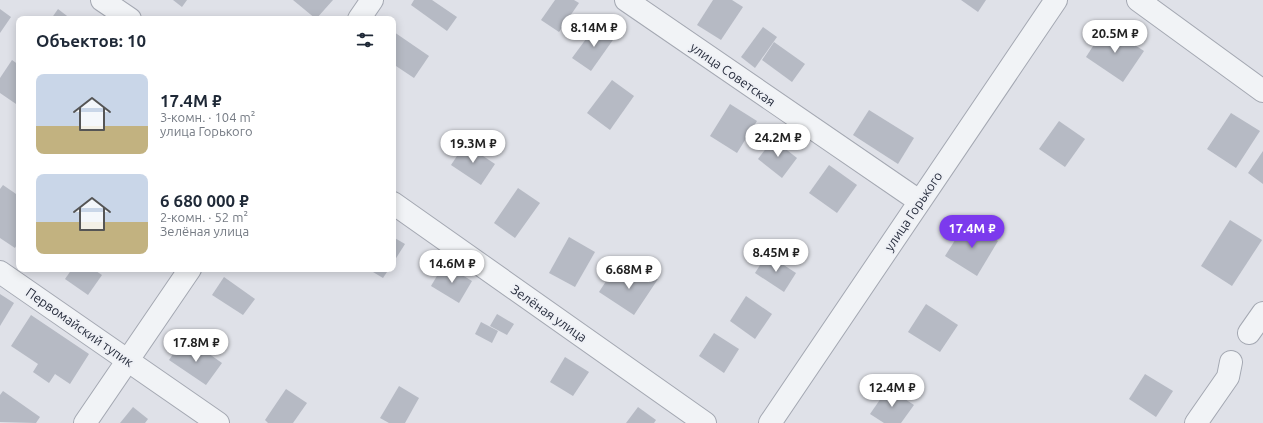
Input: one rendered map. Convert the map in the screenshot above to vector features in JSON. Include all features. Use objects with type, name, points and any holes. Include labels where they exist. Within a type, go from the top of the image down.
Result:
[{"type":"street","points":[[102,0],[126,16]]},
{"type":"street","points":[[361,16],[372,0]]},
{"type":"street","name":"улица Советская","points":[[626,0],[919,202]]},
{"type":"street","name":"улица Горького","points":[[770,423],[1056,0]]},
{"type":"street","points":[[1138,0],[1263,91]]},
{"type":"street","name":"Зелёная улица","points":[[396,205],[705,423]]},
{"type":"street","name":"Первомайский тупик","points":[[0,272],[218,423]]},
{"type":"street","points":[[85,423],[188,272]]},
{"type":"street","points":[[1249,333],[1263,313]]},
{"type":"street","points":[[1196,423],[1228,376],[1230,362]]},
{"type":"building","points":[[173,0],[187,0],[182,7]]},
{"type":"building","points":[[293,0],[333,0],[319,16],[312,16]]},
{"type":"building","points":[[414,0],[432,0],[457,17],[447,31],[411,5]]},
{"type":"building","points":[[555,0],[574,0],[579,3],[559,32],[541,20]]},
{"type":"building","points":[[713,0],[732,0],[743,7],[721,40],[697,25]]},
{"type":"building","points":[[961,0],[986,0],[978,12]]},
{"type":"building","points":[[0,9],[11,17],[0,33]]},
{"type":"building","points":[[58,9],[67,16],[53,16]]},
{"type":"building","points":[[597,24],[615,37],[591,71],[572,58]]},
{"type":"building","points":[[1106,26],[1144,51],[1123,82],[1086,57]]},
{"type":"building","points":[[763,27],[777,37],[755,68],[741,57]]},
{"type":"building","points":[[396,33],[429,56],[414,78],[396,66]]},
{"type":"building","points":[[774,42],[805,64],[792,82],[762,60]]},
{"type":"building","points":[[12,60],[16,63],[16,104],[0,93],[0,78]]},
{"type":"building","points":[[612,80],[634,96],[610,130],[587,113]]},
{"type":"building","points":[[730,104],[757,121],[737,153],[710,136]]},
{"type":"building","points":[[869,110],[914,138],[898,164],[853,135]]},
{"type":"building","points":[[1231,113],[1260,131],[1236,168],[1207,149]]},
{"type":"building","points":[[1059,121],[1085,139],[1065,167],[1039,149]]},
{"type":"building","points":[[773,139],[797,158],[782,178],[758,159]]},
{"type":"building","points":[[465,144],[495,164],[481,185],[451,165]]},
{"type":"building","points":[[1263,151],[1263,184],[1248,173]]},
{"type":"building","points":[[829,165],[857,185],[837,213],[809,193]]},
{"type":"building","points":[[3,185],[16,194],[15,248],[0,238],[0,189]]},
{"type":"building","points":[[518,188],[540,203],[515,238],[494,223]]},
{"type":"building","points":[[1230,220],[1262,240],[1232,286],[1201,266]]},
{"type":"building","points":[[967,221],[998,241],[977,276],[945,256]]},
{"type":"building","points":[[569,237],[595,252],[575,287],[549,273]]},
{"type":"building","points":[[396,239],[405,244],[396,258]]},
{"type":"building","points":[[767,254],[796,273],[784,292],[755,273]]},
{"type":"building","points":[[444,264],[472,281],[459,303],[431,286]]},
{"type":"building","points":[[639,266],[658,279],[634,315],[599,292],[612,272],[628,283]]},
{"type":"building","points":[[70,272],[98,272],[102,275],[88,295],[65,279]]},
{"type":"building","points":[[373,272],[387,272],[383,278]]},
{"type":"building","points":[[224,277],[255,299],[243,315],[212,295]]},
{"type":"building","points":[[0,294],[14,303],[0,326]]},
{"type":"building","points":[[746,296],[772,314],[755,339],[730,321]]},
{"type":"building","points":[[926,304],[958,325],[940,352],[908,332]]},
{"type":"building","points":[[497,314],[514,324],[507,335],[490,326]]},
{"type":"building","points":[[31,315],[89,354],[70,384],[55,374],[49,383],[33,372],[38,364],[11,346]]},
{"type":"building","points":[[481,322],[498,331],[492,343],[475,334]]},
{"type":"building","points":[[714,333],[739,349],[724,373],[699,356]]},
{"type":"building","points":[[180,344],[190,351],[195,344],[222,363],[206,385],[169,360]]},
{"type":"building","points":[[565,357],[589,372],[573,396],[550,382]]},
{"type":"building","points":[[1145,374],[1173,391],[1156,417],[1129,399]]},
{"type":"building","points":[[399,386],[419,398],[405,423],[389,423],[380,418]]},
{"type":"building","points":[[888,388],[914,405],[901,423],[884,423],[870,414]]},
{"type":"building","points":[[286,389],[307,403],[293,423],[268,423],[265,420]]},
{"type":"building","points":[[3,391],[40,417],[36,423],[0,422],[0,395]]},
{"type":"building","points":[[133,407],[148,419],[145,423],[120,423]]},
{"type":"building","points":[[638,407],[656,420],[654,423],[626,423]]}]
